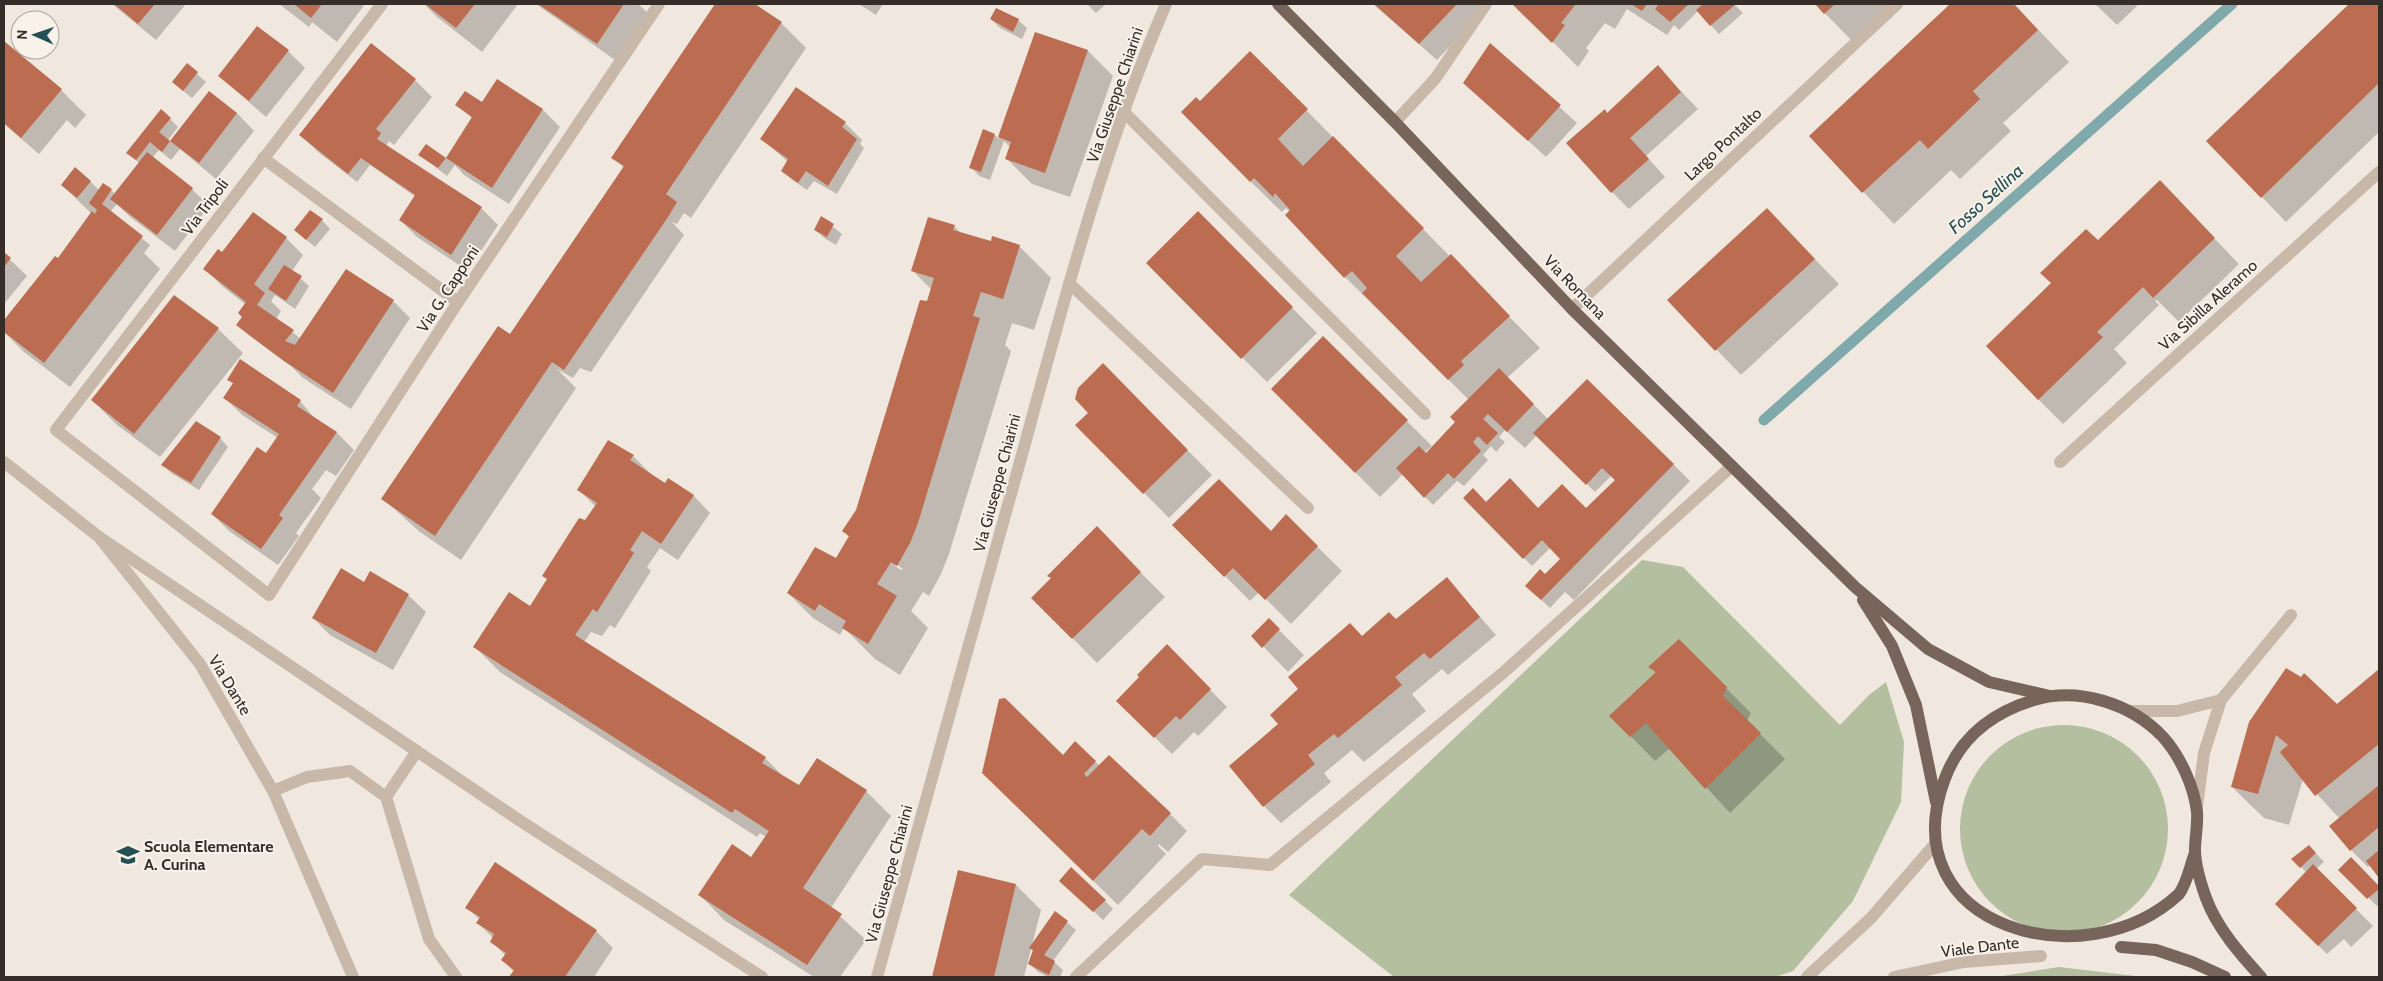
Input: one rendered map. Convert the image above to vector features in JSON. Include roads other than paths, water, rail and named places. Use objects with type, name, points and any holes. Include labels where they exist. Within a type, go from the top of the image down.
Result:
[{"type":"main road","name":"Via Romana","points":[[1278,4],[1395,122],[1572,309],[1854,587]]},
{"type":"main road","points":[[1854,587],[1928,650],[1989,682],[2050,696],[2091,697],[2130,711],[2162,737],[2186,772],[2197,812],[2195,853],[2206,899],[2231,944],[2261,977]]},
{"type":"main road","points":[[1854,587],[1892,646],[1916,705],[1936,803],[1935,844],[1946,883],[1969,918],[1976,922]]},
{"type":"main road","points":[[1936,803],[1950,764],[1975,730],[2010,707],[2050,696]]},
{"type":"main road","points":[[2195,853],[2181,892],[2155,924],[2117,948],[2156,950],[2192,962],[2225,977]]},
{"type":"main road","points":[[2010,946],[2045,957]]},
{"type":"street","name":"Via Tripoli","points":[[269,595],[56,430],[382,4]]},
{"type":"street","name":"Via G. Capponi","points":[[269,595],[458,302],[659,4]]},
{"type":"street","name":"Via Giuseppe Chiarini","points":[[877,977],[1069,283],[1124,112],[1145,53],[1166,4]]},
{"type":"street","points":[[1395,122],[1434,79],[1486,4]]},
{"type":"street","name":"Largo Pontalto","points":[[1572,309],[1897,4]]},
{"type":"street","points":[[1124,112],[1425,414]]},
{"type":"street","points":[[263,158],[458,302]]},
{"type":"street","name":"Via Sibilla Aleramo","points":[[2060,462],[2379,172]]},
{"type":"street","points":[[1069,283],[1308,508]]},
{"type":"street","name":"Via Dante","points":[[4,462],[99,537],[200,664],[273,791],[353,977]]},
{"type":"street","points":[[1076,977],[1202,859],[1270,865],[1504,672],[1732,466]]},
{"type":"street","points":[[99,537],[527,825],[762,977]]},
{"type":"street","points":[[2197,812],[2204,753],[2221,700],[2291,616]]},
{"type":"street","points":[[2130,711],[2177,712],[2221,700]]},
{"type":"street","points":[[386,796],[417,751]]},
{"type":"street","points":[[273,791],[307,777],[350,771],[386,796],[429,939],[456,977]]},
{"type":"street","points":[[1807,977],[1871,918],[1935,844]]},
{"type":"street","name":"Viale Dante","points":[[1894,977],[1964,962],[2045,957]]},
{"type":"street","points":[[2192,962],[2210,977]]},
{"type":"waterway","name":"Fosso Sellina","points":[[1764,420],[2232,4]]},
{"type":"place","name":"Scuola Elementare A. Curina","points":[[128,855]]}]
